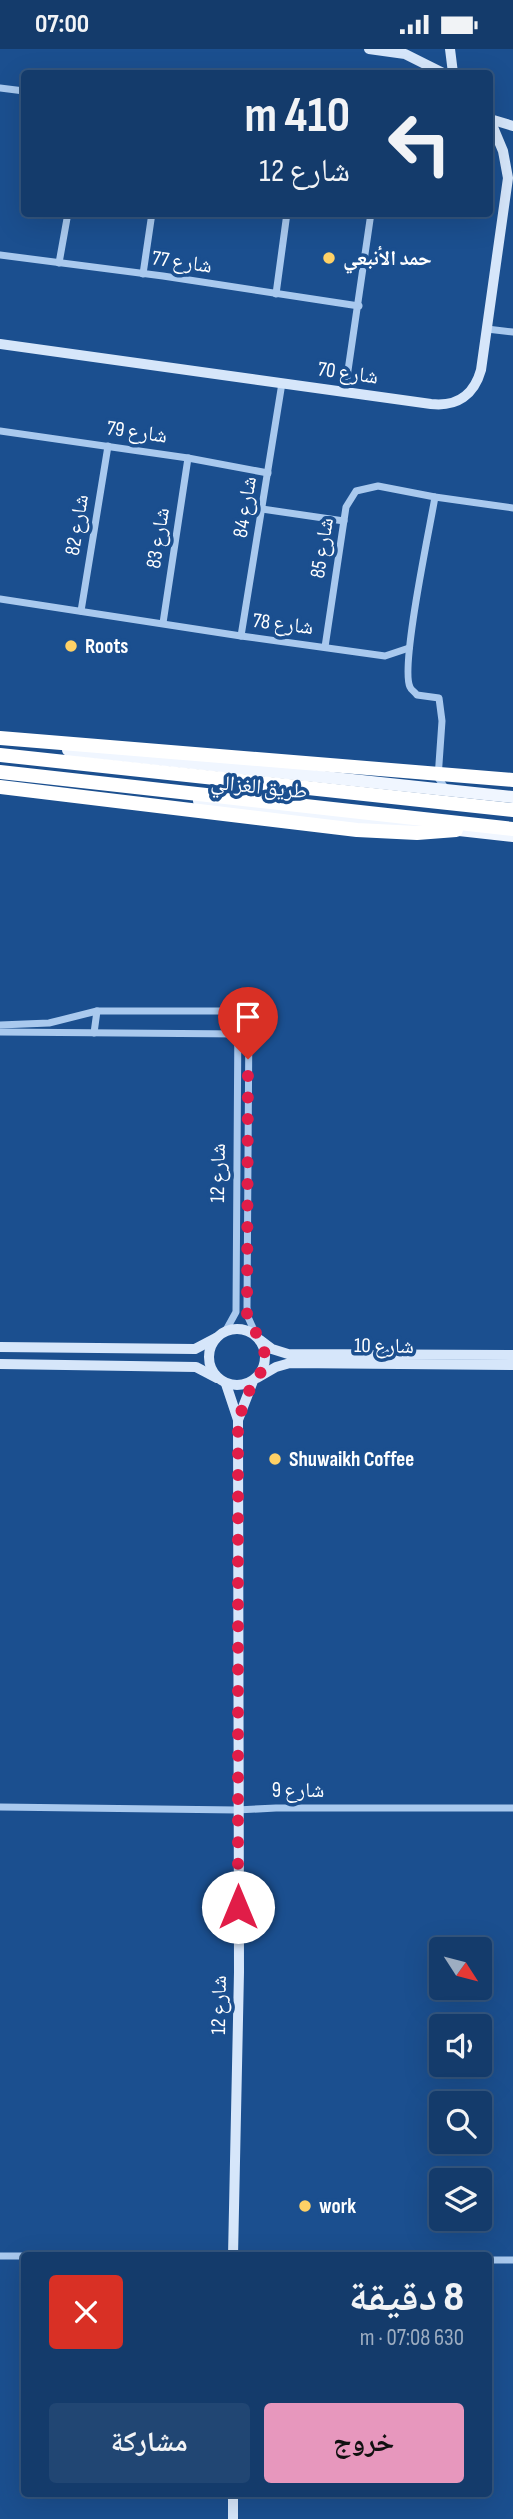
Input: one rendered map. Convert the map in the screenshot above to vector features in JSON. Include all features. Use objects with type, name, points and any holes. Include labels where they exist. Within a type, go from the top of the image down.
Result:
[{"type":"highway","points":[[0,738],[513,781]]},
{"type":"highway","name":"طريق الغزالي","points":[[0,755],[513,810]]},
{"type":"highway","name":"طريق الغزالي","points":[[0,772],[513,829]]},
{"type":"highway","points":[[0,787],[357,830],[417,834],[456,830]]},
{"type":"main road","name":"طريق الغزالي","points":[[0,743],[513,797]]},
{"type":"main road","name":"طريق الغزالي","points":[[0,779],[513,836]]},
{"type":"street","points":[[369,49],[405,54],[438,70]]},
{"type":"street","points":[[450,49],[453,70]]},
{"type":"street","points":[[0,88],[21,91]]},
{"type":"street","points":[[493,120],[513,126]]},
{"type":"street","name":"شارع 70","points":[[493,126],[503,151],[508,177]]},
{"type":"street","name":"شارع 70","points":[[0,344],[442,405],[453,403],[463,399],[478,382],[508,177],[513,167]]},
{"type":"street","points":[[60,263],[67,217]]},
{"type":"street","points":[[143,274],[151,217]]},
{"type":"street","points":[[276,294],[286,217]]},
{"type":"street","points":[[345,391],[370,217]]},
{"type":"street","name":"شارع 77","points":[[0,255],[359,306]]},
{"type":"street","points":[[486,329],[513,332]]},
{"type":"street","name":"شارع 84","points":[[241,636],[282,383]]},
{"type":"street","name":"شارع 79","points":[[0,431],[188,458],[268,473]]},
{"type":"street","name":"شارع 82","points":[[82,611],[108,446]]},
{"type":"street","name":"شارع 83","points":[[163,623],[188,458]]},
{"type":"street","name":"شارع 85","points":[[325,647],[346,507],[356,491],[378,486],[513,508]]},
{"type":"street","points":[[435,497],[409,648],[410,687],[417,695],[439,698],[438,778],[447,790]]},
{"type":"street","points":[[262,509],[344,521]]},
{"type":"street","name":"شارع 78","points":[[0,599],[385,656],[409,648]]},
{"type":"street","points":[[0,1025],[49,1023],[97,1011],[238,1011]]},
{"type":"street","points":[[93,1033],[97,1011]]},
{"type":"street","name":"شارع 12","points":[[221,1335],[236,1312],[238,1011],[249,1011],[247,1317],[258,1338]]},
{"type":"street","points":[[0,1032],[248,1034]]},
{"type":"street","points":[[0,1347],[195,1349],[221,1335],[242,1329],[258,1338],[265,1355],[262,1371],[245,1385],[222,1381],[196,1367],[0,1364]]},
{"type":"street","points":[[221,1335],[209,1354],[209,1363],[222,1381]]},
{"type":"street","name":"شارع 10","points":[[258,1338],[272,1349],[288,1354],[513,1365]]},
{"type":"street","name":"شارع 10","points":[[255,1379],[289,1363],[513,1355]]},
{"type":"street","name":"شارع 12","points":[[233,2252],[239,1972],[238,1420],[255,1379]]},
{"type":"street","name":"شارع 12","points":[[222,1381],[238,1420]]},
{"type":"street","name":"شارع 9","points":[[0,1807],[237,1810],[513,1808]]},
{"type":"street","points":[[0,2256],[21,2256]]},
{"type":"street","points":[[492,2260],[513,2260]]},
{"type":"street","points":[[233,2497],[233,2519]]},
{"type":"place","name":"حمد الأنبعي","points":[[329,258]]},
{"type":"place","name":"Roots","points":[[71,646]]},
{"type":"place","name":"Shuwaikh Coffee","points":[[275,1459]]},
{"type":"place","name":"work","points":[[305,2206]]},
{"type":"route","points":[[238,1907],[238,1420],[253,1381],[265,1363],[264,1347],[247,1317],[248,1059]]}]
